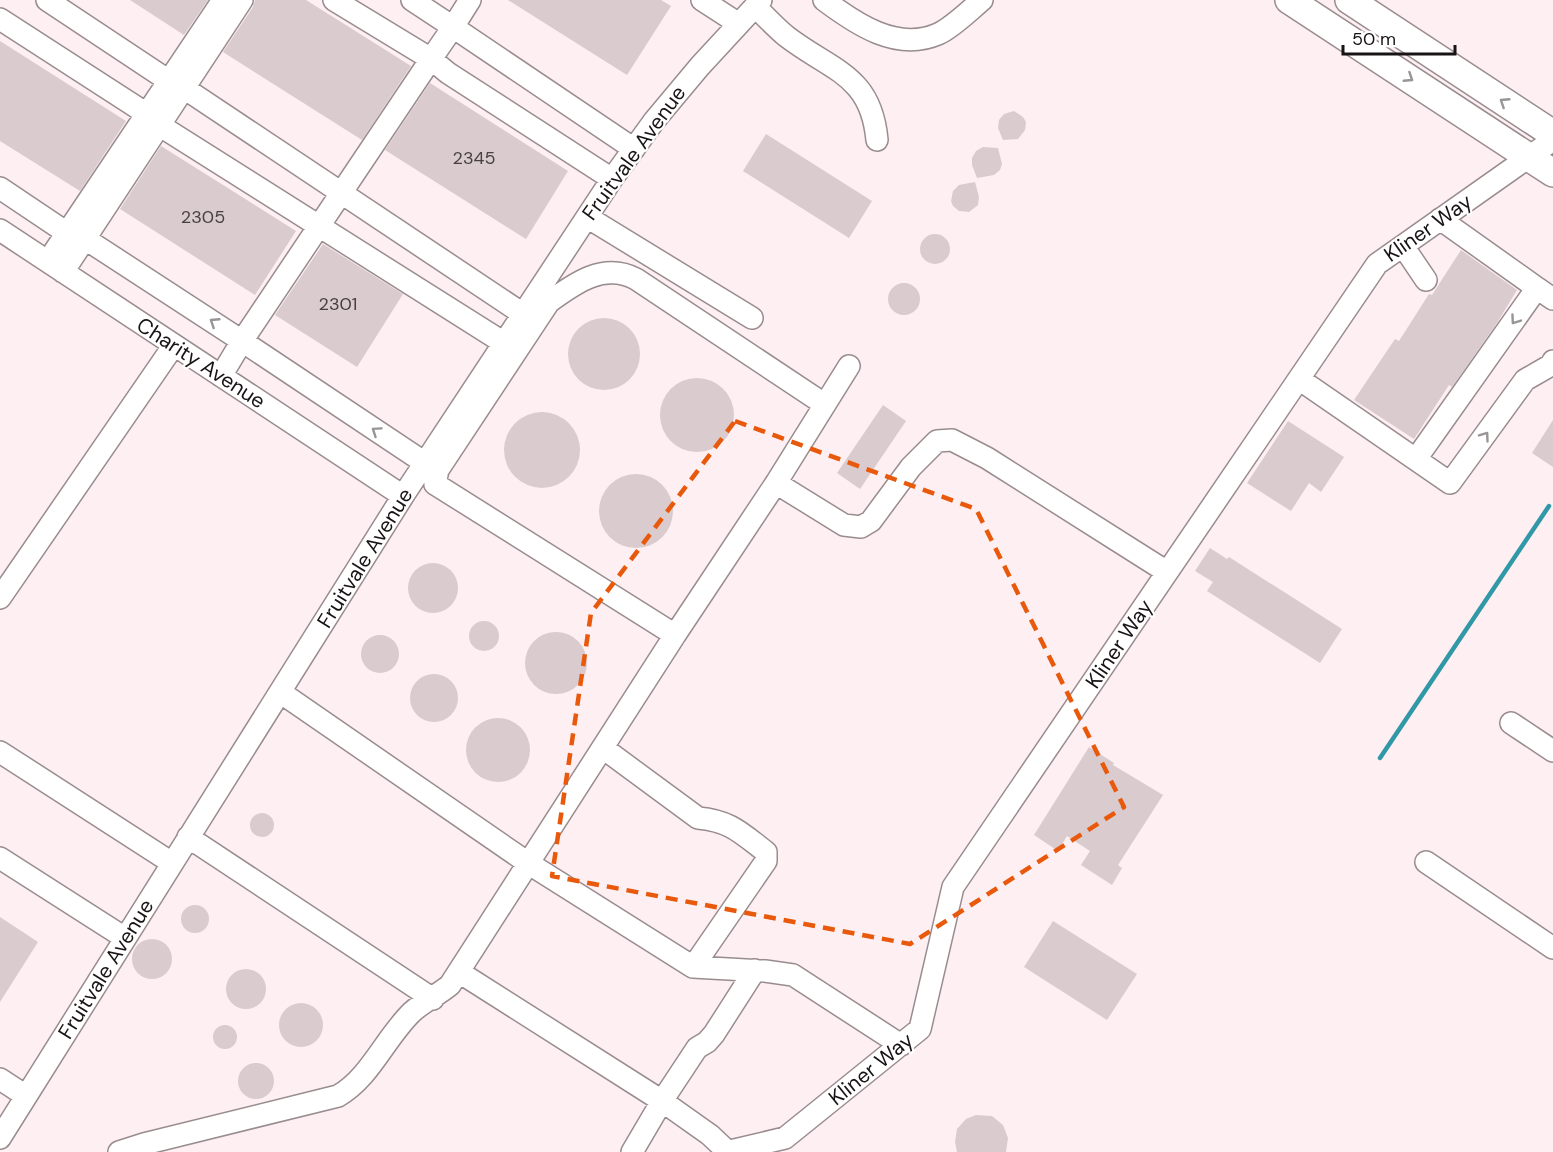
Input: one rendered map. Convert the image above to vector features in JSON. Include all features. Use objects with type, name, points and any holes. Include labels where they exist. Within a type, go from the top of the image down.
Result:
[{"type":"main road","points":[[1289,0],[1553,173]]},
{"type":"main road","points":[[1349,0],[1553,134]]},
{"type":"street","points":[[47,0],[342,192],[523,314]]},
{"type":"street","points":[[177,85],[223,0]]},
{"type":"street","points":[[55,267],[177,85],[242,0]]},
{"type":"street","points":[[334,0],[431,59],[448,73],[612,178]]},
{"type":"street","points":[[412,0],[634,148]]},
{"type":"street","points":[[221,376],[470,0]]},
{"type":"street","points":[[702,0],[739,24]]},
{"type":"street","points":[[832,2],[855,22],[888,37],[913,40],[939,34],[982,0]]},
{"type":"street","points":[[758,3],[784,35],[857,84],[868,101],[875,122],[877,140]]},
{"type":"street","name":"Fruitvale Avenue","points":[[1,1135],[403,496],[612,178],[700,66],[758,3]]},
{"type":"street","points":[[0,19],[319,227],[504,343]]},
{"type":"street","name":"Kliner Way","points":[[727,1152],[785,1138],[920,1029],[953,887],[1377,264],[1553,140]]},
{"type":"street","points":[[0,188],[243,341],[425,463]]},
{"type":"street","points":[[587,216],[752,318]]},
{"type":"street","points":[[1416,459],[1545,293],[1440,219]]},
{"type":"street","name":"Charity Avenue","points":[[0,230],[403,496]]},
{"type":"street","points":[[1403,246],[1426,280]]},
{"type":"street","points":[[675,635],[435,484],[438,470],[549,302],[592,276],[613,272],[625,273],[636,279],[824,404]]},
{"type":"street","points":[[0,598],[174,345]]},
{"type":"street","points":[[1299,379],[1450,483],[1526,380],[1551,365],[1553,361]]},
{"type":"street","points":[[119,1152],[338,1096],[352,1088],[413,1011],[450,985],[675,635],[776,483],[849,366]]},
{"type":"street","points":[[776,483],[844,525],[861,526],[871,521],[911,467],[937,441],[952,440],[987,458],[1167,572]]},
{"type":"street","points":[[280,692],[528,862],[693,967],[755,970],[793,975],[901,1045]]},
{"type":"street","points":[[1511,723],[1553,751]]},
{"type":"street","points":[[603,748],[698,818],[730,824],[766,852],[766,861],[693,967]]},
{"type":"street","points":[[0,752],[172,864]]},
{"type":"street","points":[[188,837],[433,999]]},
{"type":"street","points":[[0,858],[125,938]]},
{"type":"street","points":[[1426,862],[1553,948]]},
{"type":"street","points":[[632,1152],[697,1048],[714,1034],[755,970]]},
{"type":"street","points":[[459,972],[662,1101],[710,1135],[727,1152]]},
{"type":"street","points":[[0,1079],[26,1096]]},
{"type":"highlighted area","points":[[735,421],[976,509],[1124,807],[910,944],[552,876],[591,613]]},
{"type":"building","points":[[130,0],[208,0],[184,35]]},
{"type":"building","points":[[255,0],[306,0],[411,66],[362,140],[223,52],[253,7]]},
{"type":"building","points":[[508,0],[661,0],[671,6],[627,75]]},
{"type":"building","points":[[0,41],[126,121],[80,191],[0,141]]},
{"type":"building","points":[[430,83],[568,171],[526,239],[385,150]]},
{"type":"building","points":[[1014,111],[1026,122],[1025,130],[1018,139],[1003,140],[998,128],[999,120],[1004,114]]},
{"type":"building","points":[[766,134],[872,201],[849,238],[743,171]]},
{"type":"building","points":[[161,146],[296,231],[255,295],[120,209]]},
{"type":"building","points":[[983,147],[998,148],[1002,164],[1000,170],[994,175],[977,178],[972,158],[976,151]]},
{"type":"building","points":[[975,182],[979,197],[978,205],[969,212],[959,211],[951,201],[953,191],[959,185]]},
{"type":"building","points":[[935,234],[946,238],[950,249],[946,260],[935,264],[924,260],[920,249],[924,238]]},
{"type":"building","points":[[323,244],[403,294],[357,367],[275,315]]},
{"type":"building","points":[[1461,250],[1517,290],[1497,323],[1452,387],[1449,385],[1414,439],[1354,400],[1395,339],[1399,341],[1429,294],[1432,295]]},
{"type":"building","points":[[904,283],[916,287],[920,299],[916,311],[904,315],[892,311],[888,299],[892,287]]},
{"type":"building","points":[[604,318],[624,324],[634,334],[640,354],[634,374],[624,384],[604,390],[584,384],[574,374],[568,354],[574,334],[584,324]]},
{"type":"building","points":[[697,378],[711,381],[723,389],[731,401],[734,415],[731,429],[723,441],[711,449],[697,452],[683,449],[671,441],[663,429],[660,415],[663,401],[671,389],[683,381]]},
{"type":"building","points":[[883,405],[906,421],[860,489],[837,473]]},
{"type":"building","points":[[542,412],[556,415],[569,423],[577,436],[580,450],[577,464],[569,477],[556,485],[542,488],[528,485],[515,477],[507,464],[504,450],[507,436],[515,423],[528,415]]},
{"type":"building","points":[[1553,420],[1553,467],[1532,453]]},
{"type":"building","points":[[1288,421],[1344,457],[1321,492],[1309,483],[1291,511],[1247,483]]},
{"type":"building","points":[[629,474],[643,474],[657,480],[667,490],[673,504],[671,525],[657,542],[643,548],[629,548],[615,542],[605,532],[599,518],[599,504],[605,490],[615,480]]},
{"type":"building","points":[[1210,548],[1227,559],[1229,557],[1342,629],[1320,663],[1207,591],[1213,582],[1195,571]]},
{"type":"building","points":[[433,563],[447,567],[454,574],[458,588],[454,602],[447,609],[433,613],[419,609],[412,602],[408,588],[412,574],[419,567]]},
{"type":"building","points":[[484,621],[495,625],[499,636],[495,647],[484,651],[473,647],[469,636],[473,625]]},
{"type":"building","points":[[556,632],[578,641],[587,663],[578,685],[556,694],[534,685],[525,663],[534,641]]},
{"type":"building","points":[[380,635],[393,641],[399,654],[393,667],[380,673],[367,667],[361,654],[367,641]]},
{"type":"building","points":[[434,674],[451,681],[458,698],[451,715],[434,722],[417,715],[410,698],[417,681]]},
{"type":"building","points":[[498,718],[516,724],[524,732],[530,750],[524,768],[516,776],[498,782],[480,776],[472,768],[466,750],[472,732],[480,724]]},
{"type":"building","points":[[1089,747],[1114,763],[1113,765],[1163,795],[1118,865],[1122,868],[1112,885],[1081,865],[1090,851],[1067,836],[1058,851],[1034,835]]},
{"type":"building","points":[[262,813],[271,816],[274,825],[271,834],[262,837],[253,834],[250,825],[253,816]]},
{"type":"building","points":[[195,905],[205,909],[209,919],[205,929],[195,933],[185,929],[181,919],[185,909]]},
{"type":"building","points":[[0,917],[38,942],[0,1002]]},
{"type":"building","points":[[1053,921],[1137,974],[1107,1020],[1024,967]]},
{"type":"building","points":[[152,939],[160,940],[166,945],[171,951],[171,967],[166,973],[160,978],[152,979],[144,978],[138,973],[133,967],[132,959],[133,951],[138,945],[144,940]]},
{"type":"building","points":[[246,969],[260,975],[266,989],[260,1003],[246,1009],[232,1003],[226,989],[232,975]]},
{"type":"building","points":[[301,1003],[316,1010],[323,1025],[316,1040],[301,1047],[286,1040],[279,1025],[286,1010]]},
{"type":"building","points":[[225,1025],[233,1029],[237,1037],[233,1045],[225,1049],[217,1045],[213,1037],[217,1029]]},
{"type":"building","points":[[256,1063],[269,1068],[274,1081],[269,1094],[256,1099],[243,1094],[238,1081],[243,1068]]},
{"type":"building","points":[[976,1115],[992,1116],[1003,1125],[1008,1138],[1006,1152],[957,1152],[955,1142],[957,1129],[966,1119]]},
{"type":"waterway","points":[[1380,758],[1549,506]]}]
